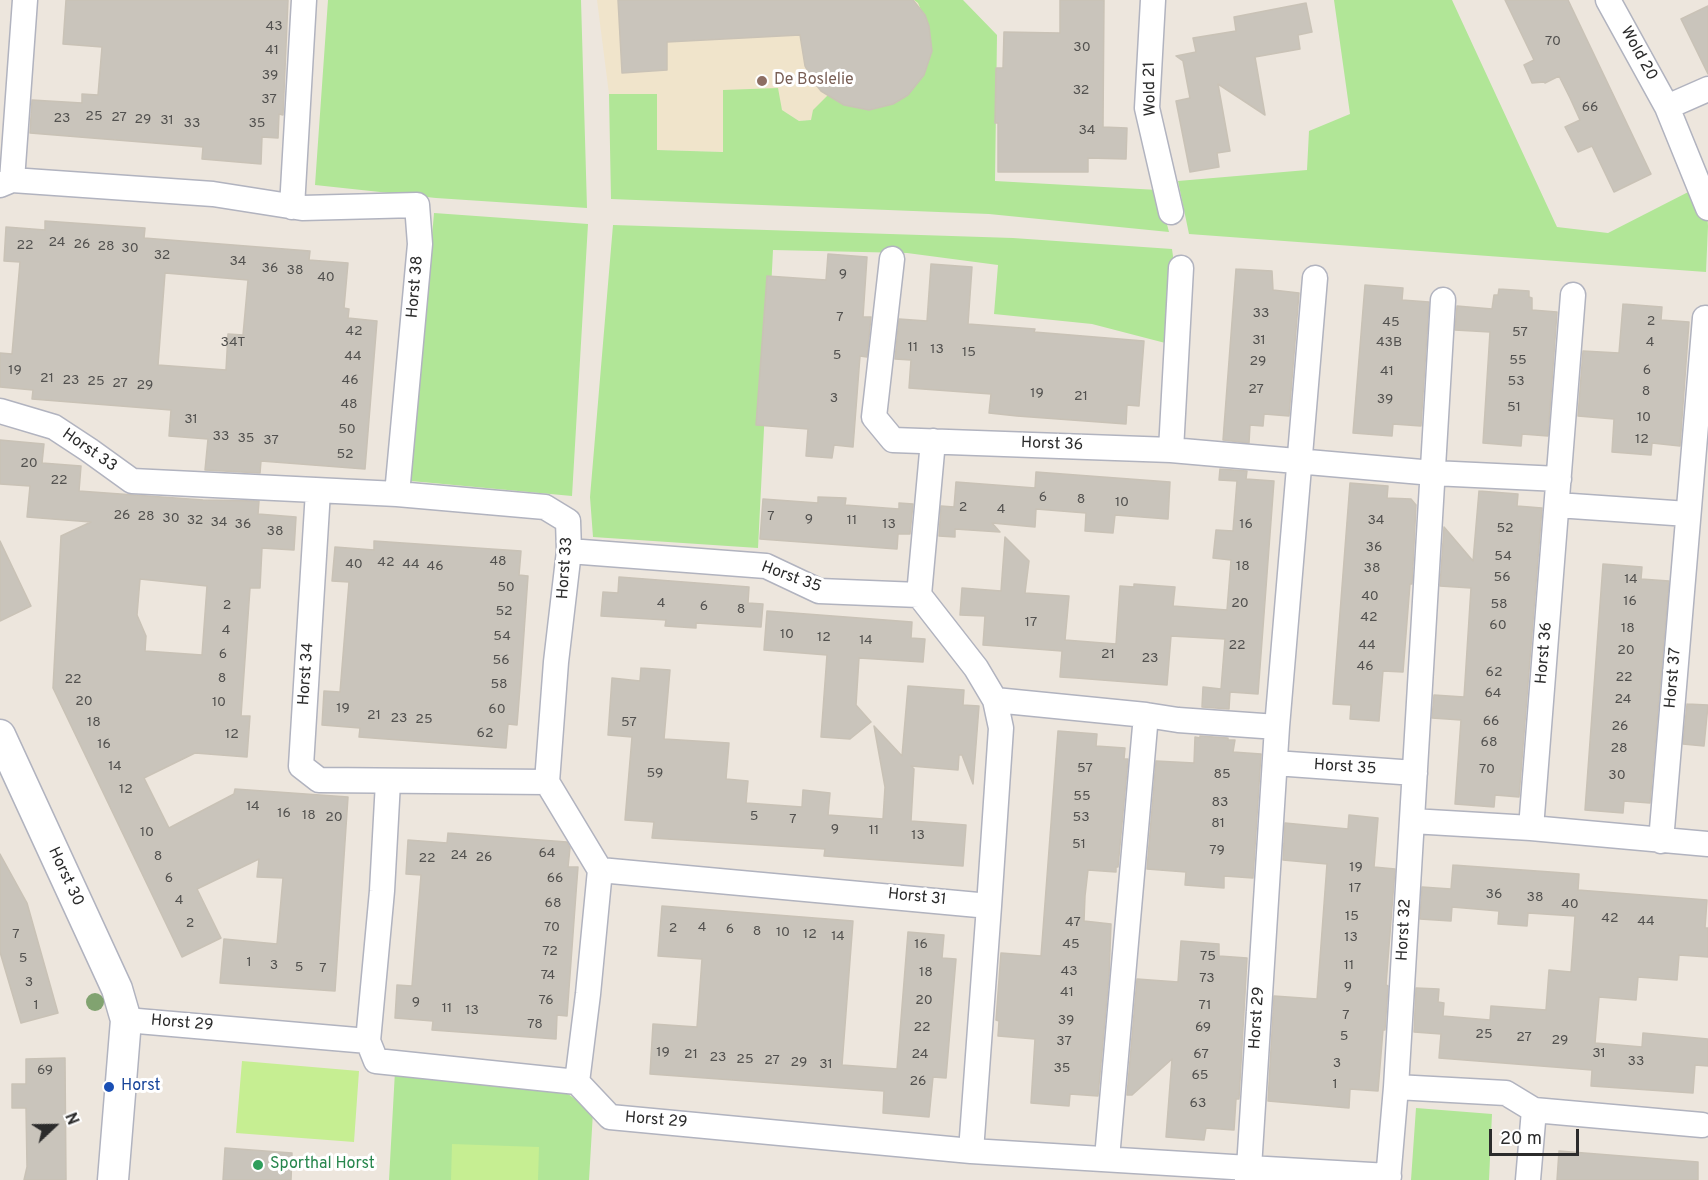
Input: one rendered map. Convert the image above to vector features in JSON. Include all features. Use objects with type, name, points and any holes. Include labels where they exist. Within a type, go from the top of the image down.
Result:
[{"type":"street","name":"Horst 38","points":[[25,0],[6,182],[213,194],[292,207],[417,205],[420,244],[397,494]]},
{"type":"street","points":[[292,207],[303,0]]},
{"type":"street","name":"Wold 21","points":[[1153,0],[1147,108],[1171,212]]},
{"type":"street","name":"Wold 20","points":[[1608,0],[1667,107],[1708,208]]},
{"type":"street","points":[[1667,107],[1708,89]]},
{"type":"street","name":"Horst 36","points":[[892,259],[874,417],[893,440],[1171,450],[1433,473],[1559,479]]},
{"type":"street","points":[[1171,450],[1181,268]]},
{"type":"street","points":[[995,700],[1178,720],[1277,727],[1315,278]]},
{"type":"street","name":"Horst 36","points":[[1531,828],[1573,295]]},
{"type":"street","points":[[1414,773],[1443,300]]},
{"type":"street","name":"Horst 37","points":[[1661,841],[1705,318]]},
{"type":"street","name":"Horst 33","points":[[0,411],[54,427],[132,481],[397,494],[545,507],[568,521],[569,551],[556,662],[547,782]]},
{"type":"street","points":[[933,441],[919,595],[976,668],[995,700],[1001,728],[971,1151]]},
{"type":"street","name":"Horst 34","points":[[318,491],[301,766],[319,780],[547,782]]},
{"type":"street","points":[[1557,505],[1688,514]]},
{"type":"street","name":"Horst 35","points":[[569,551],[766,566],[819,591],[919,595]]},
{"type":"street","points":[[1107,1158],[1146,715]]},
{"type":"street","name":"Horst 29","points":[[577,1082],[610,1117],[971,1151],[1107,1158],[1248,1174],[1277,727]]},
{"type":"street","name":"Horst 30","points":[[0,735],[117,989],[126,1020]]},
{"type":"street","name":"Horst 35","points":[[1275,763],[1414,773]]},
{"type":"street","name":"Horst 32","points":[[1248,1174],[1389,1178],[1414,773]]},
{"type":"street","points":[[388,782],[382,891],[368,1041],[376,1061],[577,1082],[600,870],[547,782]]},
{"type":"street","points":[[1412,821],[1531,828],[1708,844]]},
{"type":"street","name":"Horst 31","points":[[600,870],[989,906]]},
{"type":"street","points":[[113,1180],[126,1020]]},
{"type":"street","name":"Horst 29","points":[[126,1020],[368,1041]]},
{"type":"street","points":[[1396,1087],[1506,1093],[1534,1110],[1702,1125]]},
{"type":"street","points":[[1528,1180],[1534,1110]]},
{"type":"shaded area","name":"De Boslelie","points":[[597,0],[914,0],[918,3],[926,22],[811,120],[799,121],[782,110],[779,99],[724,90],[723,152],[656,150],[657,94],[609,94]]},
{"type":"green space","points":[[328,0],[581,0],[587,208],[436,198],[315,185]]},
{"type":"green space","points":[[914,0],[963,0],[997,35],[995,181],[1158,190],[1169,232],[989,214],[611,199],[609,94],[657,94],[657,150],[723,152],[723,90],[778,88],[782,110],[799,121],[811,120],[813,110],[828,95],[926,22],[918,3]]},
{"type":"green space","points":[[1334,0],[1452,0],[1557,227],[1608,233],[1698,187],[1706,203],[1708,226],[1706,272],[1189,234],[1178,181],[1307,170],[1309,131],[1350,114]]},
{"type":"green space","points":[[434,213],[588,224],[572,496],[411,481]]},
{"type":"green space","points":[[613,225],[1013,238],[1172,249],[1179,300],[1173,345],[1092,324],[994,314],[998,265],[907,253],[773,250],[758,548],[593,537],[590,497]]},
{"type":"green space","points":[[242,1061],[359,1071],[354,1142],[236,1133]]},
{"type":"green space","points":[[395,1071],[564,1091],[593,1112],[589,1180],[389,1180]]},
{"type":"green space","points":[[1416,1108],[1492,1114],[1489,1180],[1411,1180]]},
{"type":"green space","points":[[452,1144],[539,1147],[538,1180],[451,1180]]},
{"type":"building","points":[[66,0],[288,0],[283,115],[279,114],[278,138],[262,137],[261,164],[202,159],[203,147],[30,133],[32,100],[82,103],[82,94],[98,95],[102,47],[63,44]]},
{"type":"building","points":[[618,0],[913,0],[925,15],[929,26],[932,51],[924,75],[908,95],[893,104],[869,110],[844,105],[821,91],[805,66],[800,35],[667,42],[667,70],[622,73]]},
{"type":"building","points":[[1060,0],[1104,0],[1103,127],[1127,128],[1126,159],[1088,158],[1088,172],[998,172],[998,123],[995,123],[996,68],[1003,68],[1004,32],[1060,33]]},
{"type":"building","points":[[1505,0],[1568,0],[1651,174],[1614,192],[1592,146],[1578,152],[1565,127],[1580,120],[1570,98],[1559,76],[1545,83],[1532,83],[1524,65],[1534,60]]},
{"type":"building","points":[[1306,3],[1312,32],[1298,35],[1300,49],[1255,57],[1265,115],[1218,84],[1230,151],[1217,153],[1219,167],[1190,172],[1176,101],[1190,98],[1183,61],[1176,56],[1196,52],[1193,38],[1236,31],[1234,17]]},
{"type":"building","points":[[1708,6],[1708,74],[1681,19]]},
{"type":"building","points":[[45,221],[145,228],[144,238],[310,251],[309,260],[348,263],[344,308],[349,309],[348,318],[377,321],[365,469],[261,461],[260,473],[205,470],[208,439],[169,436],[171,410],[32,399],[33,390],[0,387],[0,353],[12,354],[20,262],[4,261],[6,227],[45,230]],"holes":[[[165,273],[248,280],[243,335],[228,334],[226,370],[158,365]]]},
{"type":"building","points":[[828,254],[867,257],[863,317],[871,317],[867,357],[860,356],[853,447],[834,445],[832,458],[806,456],[808,429],[756,425],[767,276],[826,280]]},
{"type":"building","points":[[931,264],[972,267],[968,324],[1144,341],[1139,406],[1127,405],[1126,424],[989,413],[991,394],[909,388],[911,360],[895,359],[899,319],[927,321]]},
{"type":"building","points":[[1236,269],[1272,271],[1273,290],[1299,293],[1289,416],[1264,414],[1263,426],[1250,425],[1249,443],[1223,440]]},
{"type":"building","points":[[1365,285],[1403,288],[1402,300],[1429,302],[1421,426],[1393,424],[1392,436],[1353,433]]},
{"type":"building","points":[[1499,289],[1529,291],[1529,297],[1532,298],[1532,310],[1557,312],[1548,436],[1522,434],[1521,446],[1483,443],[1490,332],[1455,330],[1457,306],[1492,309],[1494,295],[1498,295]]},
{"type":"building","points":[[1623,304],[1662,307],[1661,320],[1689,322],[1680,446],[1652,443],[1651,455],[1612,452],[1614,419],[1578,416],[1583,351],[1619,353]]},
{"type":"building","points":[[0,440],[44,444],[42,463],[81,466],[79,491],[203,500],[259,501],[258,514],[296,517],[294,550],[262,548],[260,588],[250,588],[241,716],[250,716],[247,757],[195,753],[144,778],[169,828],[234,794],[235,789],[348,797],[335,991],[220,983],[224,939],[277,944],[283,878],[257,877],[259,859],[197,889],[221,938],[182,957],[53,688],[61,536],[91,522],[27,517],[30,486],[0,484]],"holes":[[[140,579],[207,586],[202,655],[145,651],[146,636],[137,615]]]},
{"type":"building","points":[[1220,469],[1247,471],[1246,479],[1274,481],[1258,694],[1230,692],[1229,709],[1202,707],[1203,687],[1221,689],[1225,639],[1171,636],[1167,685],[1060,677],[1062,651],[983,645],[985,616],[960,615],[962,588],[1001,591],[1005,537],[1029,561],[1025,593],[1069,596],[1065,640],[1116,644],[1120,586],[1134,587],[1134,584],[1175,587],[1173,606],[1227,610],[1231,560],[1213,558],[1216,530],[1233,531],[1237,481],[1219,480]]},
{"type":"building","points":[[1036,472],[1170,482],[1168,519],[1115,515],[1113,533],[1085,531],[1086,513],[1036,509],[1035,527],[992,523],[1000,532],[955,529],[955,537],[939,536],[941,506],[954,507],[956,482],[1035,488]]},
{"type":"building","points":[[1350,483],[1388,486],[1387,498],[1411,499],[1416,505],[1412,584],[1410,584],[1403,672],[1383,671],[1379,721],[1350,719],[1351,705],[1333,704]]},
{"type":"building","points":[[1479,491],[1518,494],[1517,506],[1542,508],[1519,797],[1495,795],[1494,807],[1455,804],[1461,720],[1432,718],[1434,695],[1464,697],[1471,588],[1440,586],[1444,527],[1473,561]]},
{"type":"building","points":[[818,497],[846,498],[845,505],[899,509],[899,503],[913,504],[910,534],[898,534],[897,549],[760,539],[763,499],[818,503]]},
{"type":"building","points":[[0,541],[31,606],[0,621]]},
{"type":"building","points":[[374,541],[521,551],[519,575],[528,576],[521,675],[517,725],[508,724],[506,748],[359,737],[360,728],[322,725],[324,691],[340,692],[349,582],[332,581],[335,547],[374,550]]},
{"type":"building","points":[[1603,564],[1642,567],[1641,579],[1669,581],[1650,803],[1624,801],[1623,813],[1585,810]]},
{"type":"building","points":[[619,577],[749,587],[748,603],[763,604],[761,627],[696,623],[696,628],[665,626],[666,620],[601,616],[603,592],[618,593]]},
{"type":"building","points":[[767,611],[912,622],[911,638],[925,639],[923,662],[859,658],[856,705],[871,722],[850,739],[821,737],[827,655],[764,650]]},
{"type":"building","points":[[641,668],[670,670],[664,739],[729,743],[726,779],[748,781],[746,803],[802,807],[803,790],[830,793],[828,815],[883,819],[885,787],[874,726],[902,756],[908,686],[964,690],[963,705],[979,706],[973,784],[962,755],[959,755],[958,770],[911,766],[914,769],[911,821],[966,825],[963,866],[824,856],[825,849],[652,838],[654,822],[625,820],[632,737],[608,735],[612,678],[640,681]]},
{"type":"building","points":[[1687,704],[1708,705],[1704,746],[1683,744]]},
{"type":"building","points":[[1058,731],[1097,734],[1096,746],[1125,748],[1124,759],[1128,759],[1118,867],[1116,867],[1116,872],[1088,870],[1085,896],[1084,921],[1111,924],[1109,976],[1098,1096],[1070,1094],[1069,1106],[1031,1103],[1035,1039],[998,1036],[999,1021],[996,1020],[1001,953],[1041,956]]},
{"type":"building","points":[[1200,736],[1235,740],[1233,752],[1261,754],[1253,878],[1224,876],[1224,888],[1185,885],[1186,872],[1147,869],[1156,761],[1194,763],[1195,737],[1200,738]]},
{"type":"building","points":[[1349,815],[1378,818],[1374,867],[1395,869],[1385,1030],[1383,1030],[1378,1091],[1350,1089],[1349,1108],[1268,1101],[1274,996],[1317,999],[1327,864],[1283,860],[1285,823],[1348,829]]},
{"type":"building","points":[[448,833],[567,842],[570,848],[568,867],[578,867],[567,1016],[557,1015],[556,1039],[432,1030],[433,1021],[395,1018],[397,985],[412,986],[421,875],[406,874],[408,840],[447,843]]},
{"type":"building","points":[[0,854],[27,903],[58,1013],[21,1023],[0,952]]},
{"type":"building","points":[[1453,865],[1579,874],[1578,890],[1707,900],[1705,928],[1708,928],[1708,957],[1679,955],[1677,980],[1638,977],[1636,1000],[1599,997],[1595,1043],[1642,1047],[1643,1033],[1708,1039],[1708,1066],[1695,1065],[1693,1093],[1591,1086],[1592,1070],[1439,1058],[1441,1034],[1414,1032],[1416,988],[1439,989],[1438,1002],[1444,1003],[1443,1016],[1490,1020],[1491,1006],[1546,1010],[1549,970],[1571,972],[1575,916],[1528,913],[1527,926],[1498,924],[1499,911],[1452,907],[1451,921],[1420,919],[1422,887],[1451,889]]},
{"type":"building","points":[[662,906],[853,921],[842,1065],[897,1069],[908,932],[944,935],[942,958],[956,959],[946,1078],[933,1077],[929,1117],[883,1113],[884,1091],[650,1074],[653,1024],[697,1027],[702,959],[658,956]]},
{"type":"building","points":[[1181,941],[1219,944],[1219,956],[1247,958],[1239,1099],[1236,1099],[1234,1130],[1206,1128],[1204,1140],[1166,1137],[1172,1059],[1132,1095],[1127,1095],[1137,979],[1178,982]]},
{"type":"building","points":[[65,1058],[66,1180],[24,1180],[27,1167],[26,1108],[12,1108],[12,1084],[26,1084],[26,1059]]},
{"type":"building","name":"Sporthal Horst","points":[[225,1148],[292,1153],[291,1180],[223,1180]]},
{"type":"building","points":[[1559,1151],[1698,1162],[1698,1180],[1557,1180]]},
{"type":"place","name":"De Boslelie","points":[[762,81]]},
{"type":"place","name":"Horst","points":[[109,1087]]},
{"type":"place","name":"Sporthal Horst","points":[[258,1165]]}]
